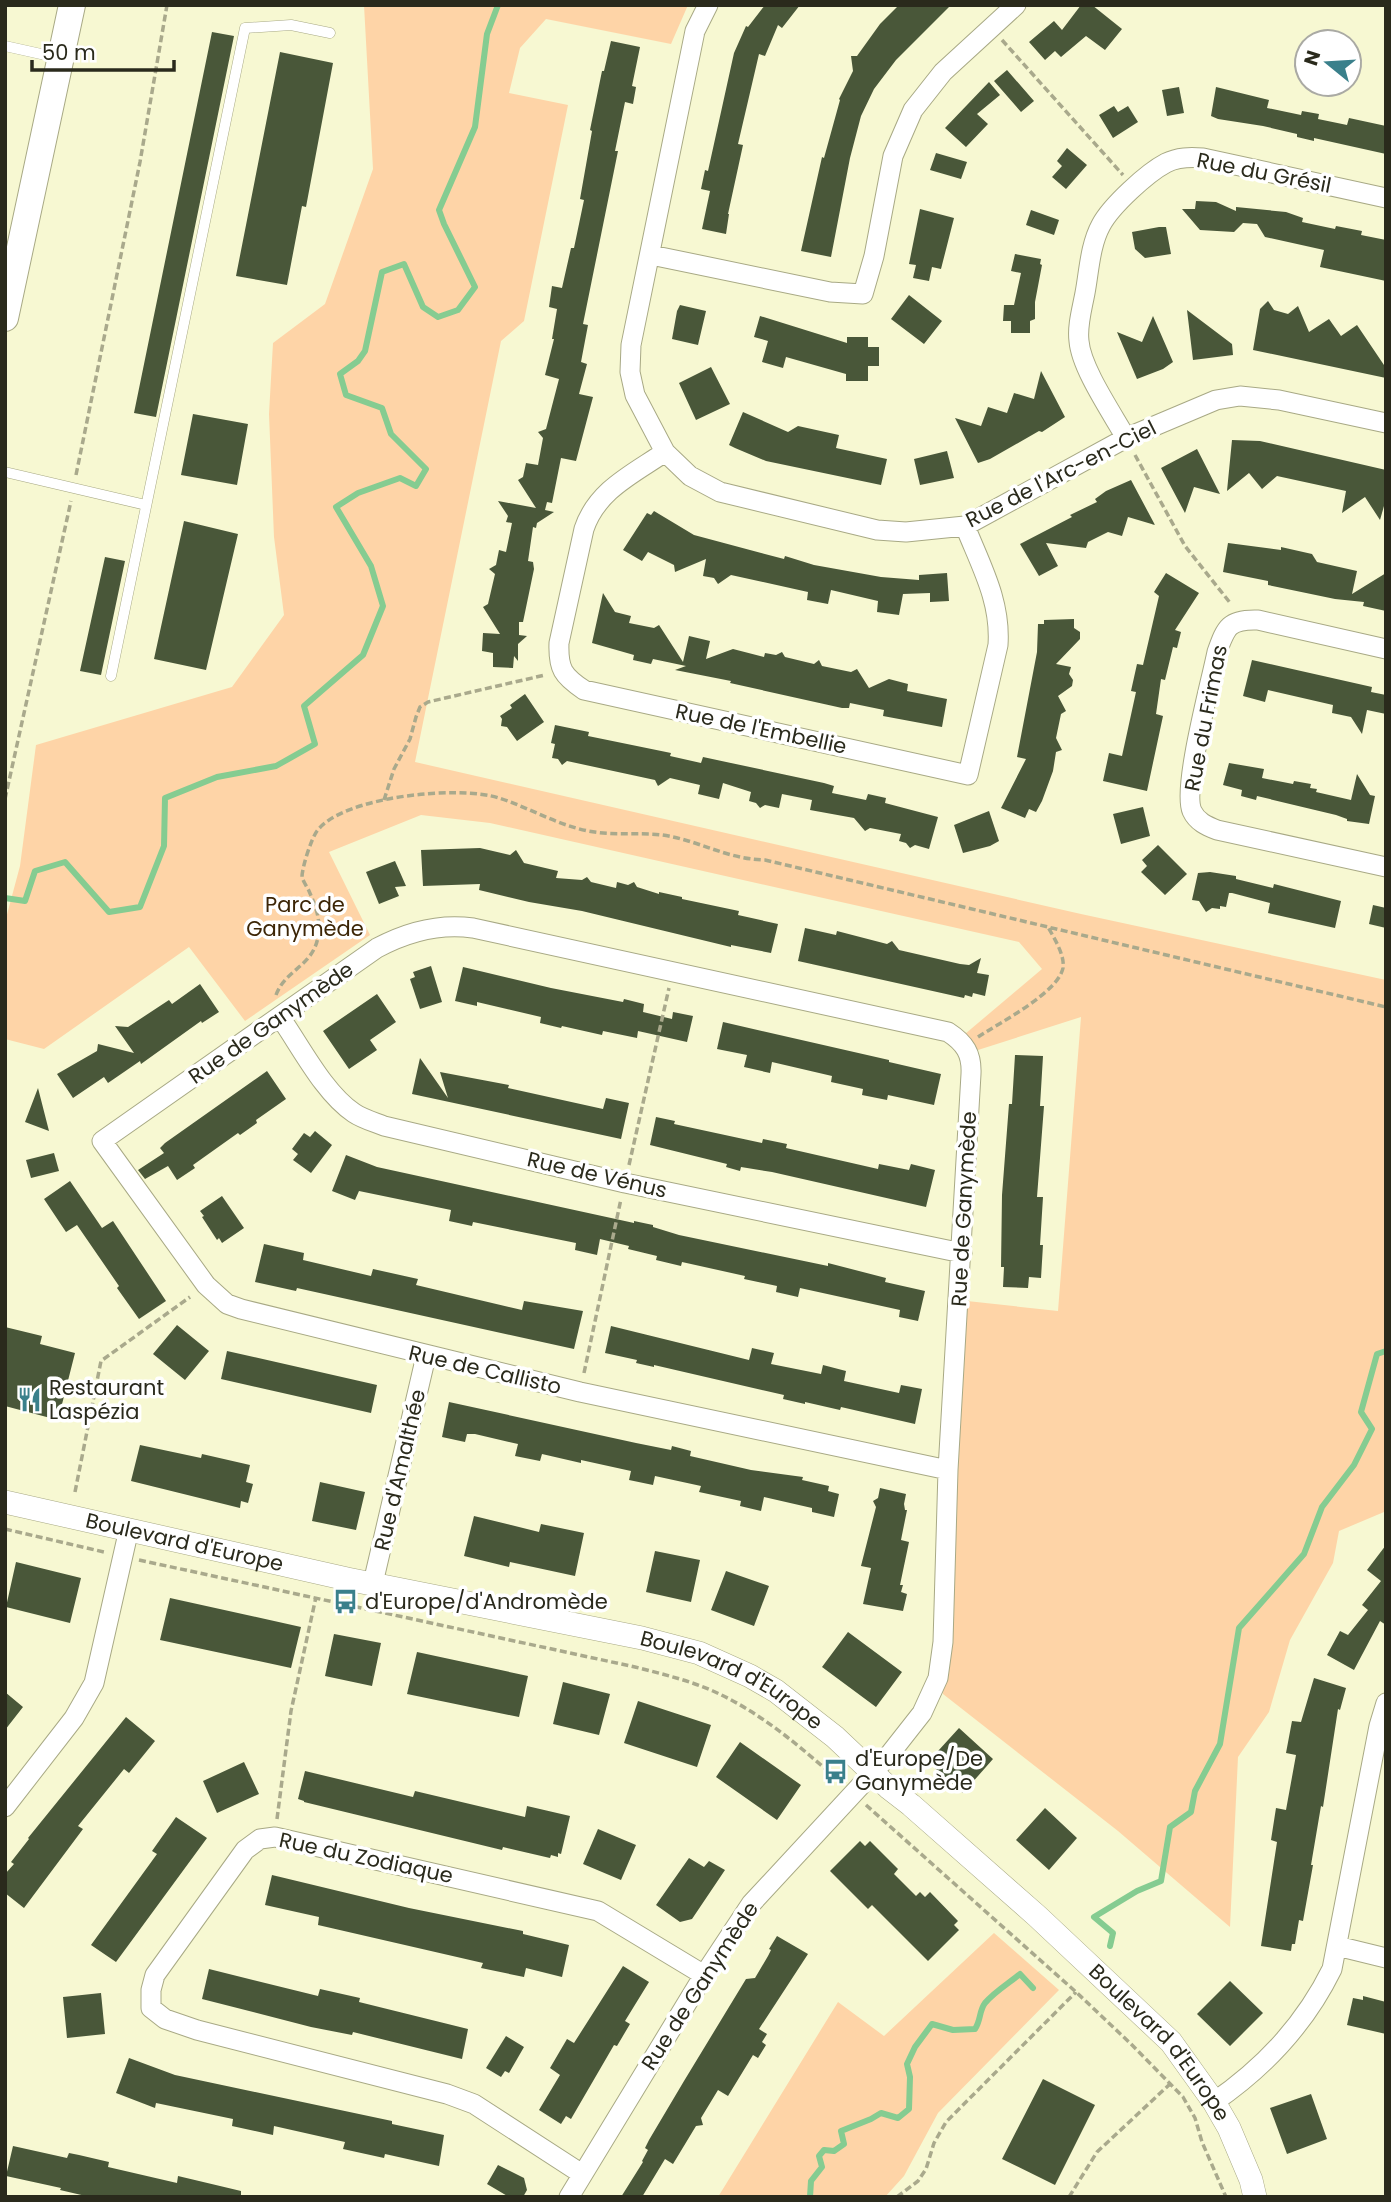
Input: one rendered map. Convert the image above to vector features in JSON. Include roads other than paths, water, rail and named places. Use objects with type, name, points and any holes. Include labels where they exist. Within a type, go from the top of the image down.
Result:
[{"type":"main road","points":[[5,317],[72,5]]},
{"type":"street","name":"Rue de l'Arc-en-Ciel","points":[[708,5],[695,31],[631,345],[630,372],[635,395],[665,452],[690,476],[720,492],[864,527],[906,532],[965,526],[1126,438],[1216,400],[1240,396],[1279,400],[1386,423]]},
{"type":"street","points":[[651,255],[830,292],[863,294],[874,256],[892,156],[902,130],[913,110],[943,72],[1016,5]]},
{"type":"street","name":"Rue du Grésil","points":[[1126,438],[1082,357],[1078,340],[1079,322],[1094,243],[1100,227],[1109,212],[1154,170],[1185,157],[1203,158],[1386,198]]},
{"type":"street","name":"Rue de l'Embellie","points":[[665,452],[600,498],[590,512],[584,529],[559,643],[561,671],[571,682],[584,690],[968,775],[999,645],[999,628],[998,611],[965,526]]},
{"type":"street","name":"Rue du Frimas","points":[[1386,649],[1258,620],[1243,619],[1231,624],[1223,634],[1217,652],[1189,786],[1193,812],[1202,824],[1217,830],[1386,867]]},
{"type":"street","name":"Rue de Ganymède","points":[[102,1141],[393,940],[418,931],[457,926],[948,1032],[965,1046],[970,1055],[972,1065],[948,1470],[943,1642],[939,1678],[922,1713],[873,1773],[751,1904],[704,1975],[569,2197]]},
{"type":"street","name":"Rue de Vénus","points":[[280,1017],[322,1079],[342,1103],[354,1113],[384,1126],[625,1183],[961,1253]]},
{"type":"street","name":"Rue de Callisto","points":[[102,1141],[206,1285],[227,1304],[242,1310],[593,1395],[948,1470]]},
{"type":"street","name":"Rue d'Amalthée","points":[[373,1583],[426,1356]]},
{"type":"street","name":"Boulevard d'Europe","points":[[5,1502],[373,1583],[556,1619],[699,1653],[726,1664],[775,1691],[835,1737],[1026,1907],[1171,2042],[1214,2102],[1229,2128],[1248,2171],[1255,2197]]},
{"type":"street","points":[[5,1807],[86,1699],[98,1668],[129,1529]]},
{"type":"street","points":[[1214,2102],[1241,2083],[1283,2044],[1323,1987],[1332,1969],[1379,1726],[1386,1703]]},
{"type":"street","name":"Rue du Zodiaque","points":[[582,2174],[474,2104],[456,2097],[197,2031],[165,2019],[151,2008],[151,1990],[155,1975],[245,1850],[260,1839],[275,1837],[598,1911],[704,1975]]},
{"type":"street","points":[[1337,1946],[1386,1958]]},
{"type":"lane","points":[[111,676],[245,29],[291,24],[330,33]]},
{"type":"lane","points":[[5,47],[60,58]]},
{"type":"lane","points":[[5,472],[146,505]]},
{"type":"waterway","points":[[5,898],[25,901],[35,871],[65,862],[109,912],[140,907],[164,846],[165,798],[217,777],[276,766],[315,744],[304,706],[363,655],[383,606],[371,566],[336,507],[358,493],[400,478],[416,486],[426,469],[391,434],[382,408],[346,395],[340,374],[358,361],[365,351],[382,272],[404,264],[423,307],[438,317],[458,310],[475,287],[439,210],[475,127],[487,34],[498,5]]},
{"type":"waterway","points":[[1110,1946],[1113,1933],[1094,1917],[1137,1891],[1161,1881],[1170,1827],[1191,1812],[1195,1791],[1220,1744],[1239,1628],[1304,1554],[1322,1507],[1354,1465],[1372,1429],[1361,1412],[1377,1354],[1386,1351]]},
{"type":"waterway","points":[[810,2197],[811,2181],[822,2167],[819,2156],[824,2150],[834,2151],[844,2144],[841,2131],[881,2113],[898,2118],[909,2109],[910,2077],[907,2064],[915,2047],[932,2024],[953,2030],[975,2029],[985,2003],[1020,1974],[1033,1988]]},
{"type":"place","name":"Restaurant Laspézia","points":[[29,1400]]},
{"type":"place","name":"d'Europe/d'Andromède","points":[[345,1602]]},
{"type":"place","name":"d'Europe/De Ganymède","points":[[835,1771]]},
{"type":"park label","name":"Parc de Ganymède","points":[[305,917]]}]
